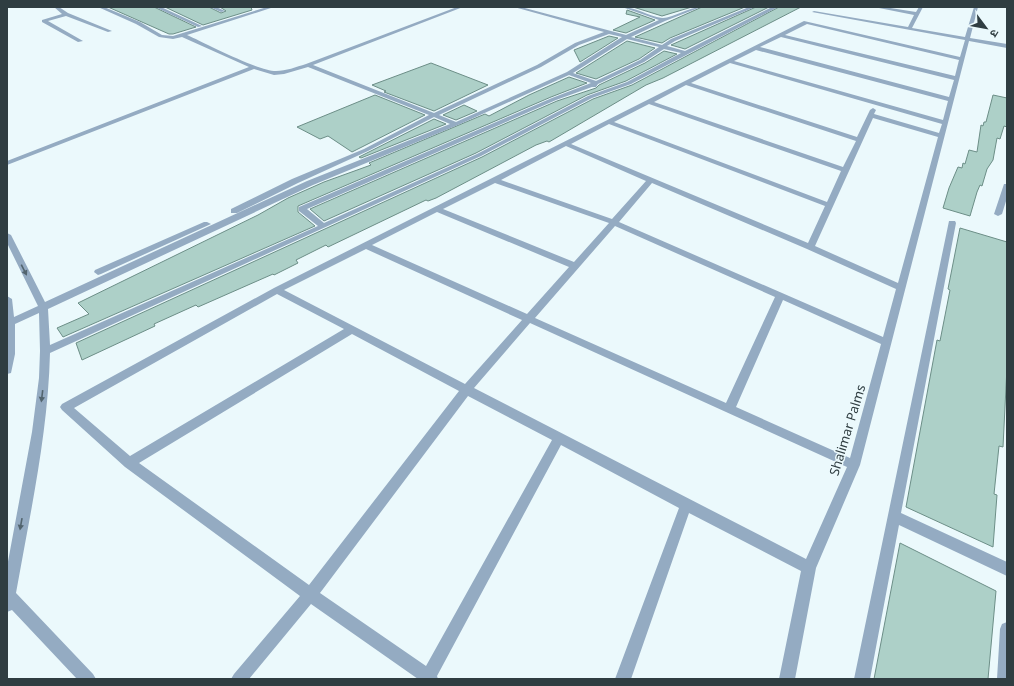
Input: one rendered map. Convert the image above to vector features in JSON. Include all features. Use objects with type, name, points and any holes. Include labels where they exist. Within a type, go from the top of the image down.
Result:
[{"type":"street","points":[[56,7],[66,14],[110,31]]},
{"type":"street","points":[[100,7],[138,23],[161,36],[173,38],[272,7]]},
{"type":"street","points":[[157,7],[200,26]]},
{"type":"street","points":[[212,7],[223,11]]},
{"type":"street","points":[[182,36],[254,67],[274,73],[284,72],[308,65],[461,7]]},
{"type":"street","points":[[516,7],[628,36],[686,53]]},
{"type":"street","points":[[624,7],[663,20]]},
{"type":"street","points":[[8,324],[304,186],[456,124],[569,73],[628,36],[663,20],[699,7]]},
{"type":"street","points":[[323,226],[302,209],[554,99],[596,83],[642,60],[673,40],[753,7]]},
{"type":"street","points":[[45,352],[479,155],[590,97],[629,83],[775,7]]},
{"type":"street","points":[[876,7],[918,14]]},
{"type":"street","points":[[910,29],[921,7]]},
{"type":"street","name":"Shalimar Palms","points":[[787,679],[809,568],[854,464],[969,39],[976,7]]},
{"type":"street","points":[[641,12],[647,10]]},
{"type":"street","points":[[814,12],[1007,46]]},
{"type":"street","points":[[66,14],[44,21],[80,41]]},
{"type":"street","points":[[559,438],[429,678],[310,595],[129,462],[66,407],[277,290],[806,22],[963,59]]},
{"type":"street","points":[[98,272],[217,219],[295,181],[366,150],[432,115],[539,66],[577,44],[609,32]]},
{"type":"street","points":[[781,35],[958,79]]},
{"type":"street","points":[[756,48],[952,100]]},
{"type":"street","points":[[730,61],[946,123]]},
{"type":"street","points":[[308,65],[456,124]]},
{"type":"street","points":[[7,163],[254,67]]},
{"type":"street","points":[[569,73],[596,83]]},
{"type":"street","points":[[590,97],[596,83]]},
{"type":"street","points":[[686,83],[859,140]]},
{"type":"street","points":[[649,102],[845,170]]},
{"type":"street","points":[[810,247],[871,115],[875,103]]},
{"type":"street","points":[[871,115],[942,136]]},
{"type":"street","points":[[609,122],[829,206]]},
{"type":"street","points":[[566,144],[810,247],[901,288]]},
{"type":"street","points":[[494,180],[614,222],[886,342]]},
{"type":"street","points":[[239,679],[310,595],[467,389],[527,318],[651,180]]},
{"type":"street","points":[[998,214],[1006,191]]},
{"type":"street","points":[[437,209],[575,266]]},
{"type":"street","points":[[862,679],[952,223]]},
{"type":"street","points":[[7,236],[43,307],[45,352],[44,378],[38,432],[8,601],[88,679]]},
{"type":"street","points":[[365,246],[854,464]]},
{"type":"street","points":[[277,290],[809,568]]},
{"type":"street","points":[[729,409],[780,296]]},
{"type":"street","points":[[7,299],[10,363],[7,370]]},
{"type":"street","points":[[129,462],[352,330]]},
{"type":"street","points":[[623,679],[686,505]]},
{"type":"street","points":[[894,516],[1007,569]]},
{"type":"street","points":[[1005,679],[1007,629]]},
{"type":"building","points":[[108,7],[154,7],[196,27],[169,34]]},
{"type":"building","points":[[165,7],[209,7],[221,13],[226,11],[220,7],[251,7],[252,10],[203,25]]},
{"type":"building","points":[[633,7],[692,7],[662,16]]},
{"type":"building","points":[[702,7],[745,7],[670,38],[662,43],[635,37]]},
{"type":"building","points":[[756,7],[769,7],[685,49],[671,45]]},
{"type":"building","points":[[779,7],[801,7],[663,78],[646,85],[549,142],[547,141],[536,145],[436,198],[428,201],[426,200],[328,247],[326,245],[296,260],[298,263],[274,275],[273,274],[198,307],[196,305],[82,360],[76,343],[482,157],[593,99],[632,85]]},
{"type":"building","points":[[627,10],[655,20],[626,33],[613,30],[640,17],[626,14]]},
{"type":"building","points":[[609,36],[618,38],[580,62],[574,50]]},
{"type":"building","points":[[627,41],[655,48],[639,59],[596,79],[576,73]]},
{"type":"building","points":[[664,51],[677,54],[626,81],[587,95],[476,153],[324,221],[310,209],[557,101],[596,88],[599,85],[645,63]]},
{"type":"building","points":[[431,63],[488,85],[434,111],[384,92],[386,91],[372,85]]},
{"type":"building","points":[[569,77],[587,83],[551,97],[298,206],[298,212],[315,226],[63,337],[57,328],[89,314],[78,303],[258,215],[288,198],[324,182],[371,165],[369,163],[485,114],[489,116],[529,95]]},
{"type":"building","points":[[375,95],[425,115],[352,152],[328,136],[320,139],[297,127]]},
{"type":"building","points":[[993,95],[1007,98],[1007,127],[1004,126],[1000,139],[997,138],[993,160],[987,169],[982,186],[980,185],[977,192],[970,216],[943,208],[949,188],[958,167],[962,168],[963,163],[965,164],[969,150],[977,152],[981,125],[983,126],[984,122],[986,122]]},
{"type":"building","points":[[464,105],[477,111],[456,120],[443,115]]},
{"type":"building","points":[[434,119],[446,124],[361,158],[359,157]]},
{"type":"building","points":[[960,228],[1007,242],[1007,367],[1003,447],[999,446],[994,494],[997,495],[993,547],[906,507],[937,340],[940,341],[950,290],[948,289]]},
{"type":"building","points":[[900,543],[996,591],[988,679],[874,679]]}]
